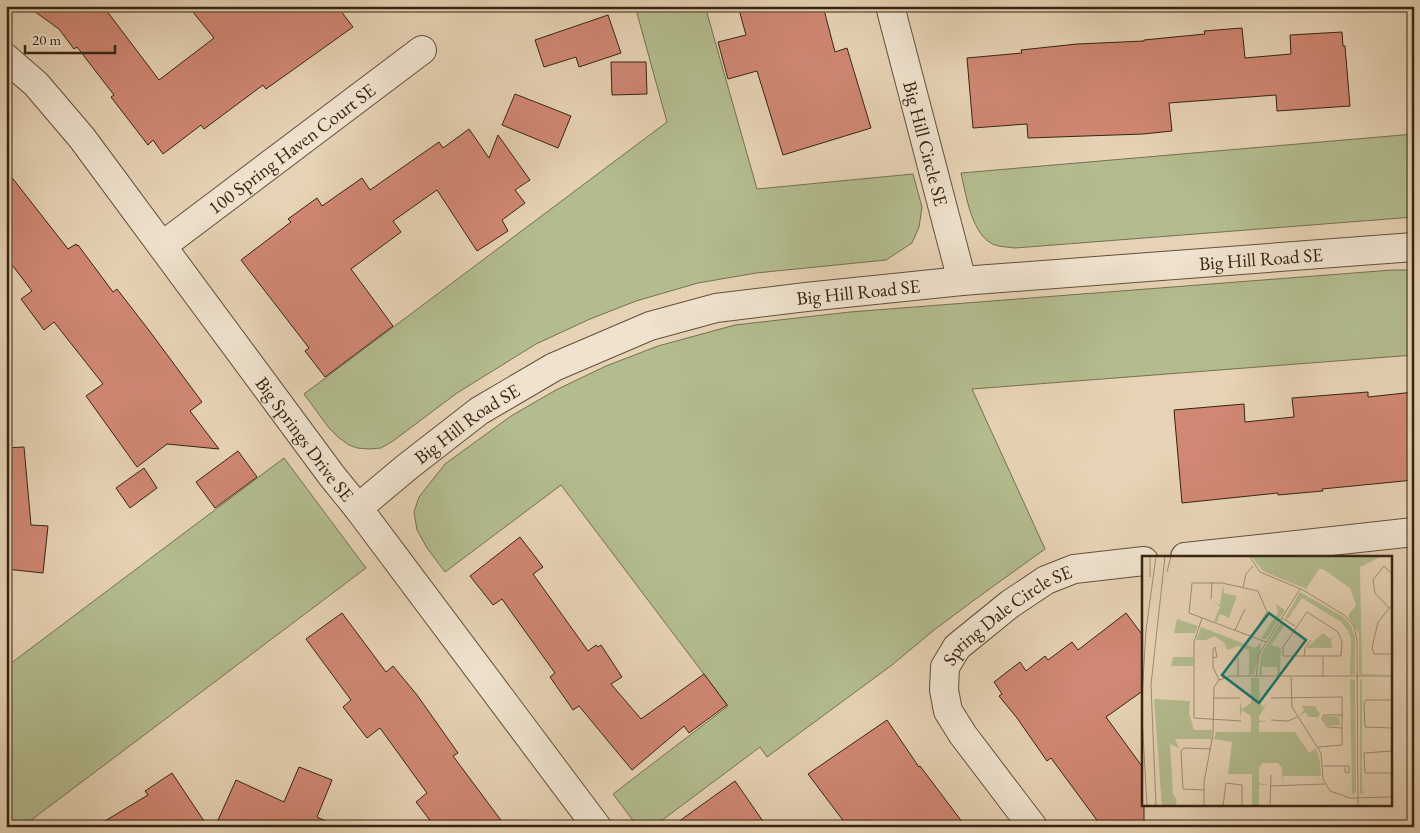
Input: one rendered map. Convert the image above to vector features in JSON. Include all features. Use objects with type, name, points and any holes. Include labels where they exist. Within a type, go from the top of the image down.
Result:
[{"type":"street","name":"Big Hill Circle SE","points":[[890,6],[962,282]]},
{"type":"street","name":"100 Spring Haven Court SE","points":[[162,246],[422,50]]},
{"type":"street","name":"Big Springs Drive SE","points":[[6,58],[36,84],[82,138],[332,476],[597,827]]},
{"type":"street","name":"Big Hill Road SE","points":[[358,508],[479,411],[554,367],[650,326],[716,308],[962,282],[1414,247]]},
{"type":"street","points":[[1194,556],[1414,532]]},
{"type":"street","name":"Spring Dale Circle SE","points":[[1033,827],[963,735],[948,710],[944,690],[945,667],[957,647],[1010,604],[1046,580],[1074,569],[1142,561]]},
{"type":"green space","points":[[635,6],[705,6],[757,189],[913,174],[922,207],[919,227],[912,243],[886,260],[756,273],[698,283],[636,301],[590,319],[536,344],[457,393],[381,448],[357,448],[349,445],[329,428],[304,394],[667,122]]},
{"type":"green space","points":[[1414,134],[1414,217],[1015,248],[1002,247],[987,241],[975,225],[961,173]]},
{"type":"green space","points":[[1392,270],[1414,270],[1414,355],[972,389],[1045,549],[934,630],[892,665],[767,757],[760,747],[653,827],[638,827],[613,794],[728,706],[561,485],[445,572],[427,548],[417,530],[414,512],[419,497],[445,464],[511,416],[556,390],[606,366],[658,346],[735,325],[850,312]]},
{"type":"green space","points":[[284,458],[366,568],[22,827],[6,827],[6,667]]},
{"type":"building","points":[[27,6],[103,6],[159,80],[214,38],[188,6],[337,6],[353,27],[266,89],[263,85],[204,129],[201,125],[163,154],[153,140],[148,145],[111,97],[114,95],[77,47],[74,49],[59,29]]},
{"type":"building","points":[[738,6],[823,6],[835,52],[847,48],[871,128],[783,155],[757,71],[728,79],[718,42],[746,35]]},
{"type":"building","points":[[608,15],[621,53],[579,67],[576,57],[544,67],[535,40]]},
{"type":"building","points":[[1242,28],[1245,58],[1291,54],[1290,35],[1342,32],[1350,106],[1277,111],[1276,95],[1169,103],[1172,131],[1143,134],[1028,138],[1027,124],[973,128],[967,58],[1022,53],[1021,50],[1077,44],[1144,41],[1205,34],[1204,31]]},
{"type":"building","points":[[611,62],[646,62],[647,94],[612,95]]},
{"type":"building","points":[[515,94],[571,116],[558,148],[502,125]]},
{"type":"building","points":[[469,129],[489,158],[498,135],[530,180],[515,190],[525,203],[502,220],[508,231],[477,251],[437,190],[393,221],[401,232],[351,269],[393,326],[325,377],[305,351],[309,348],[241,260],[291,222],[288,219],[317,198],[322,206],[362,178],[370,190],[439,142],[443,148]]},
{"type":"building","points":[[6,170],[68,249],[76,244],[78,245],[113,292],[117,289],[151,333],[202,402],[190,411],[219,449],[167,444],[137,467],[86,396],[103,384],[54,322],[44,330],[21,299],[32,291],[6,257]]},
{"type":"building","points":[[1368,392],[1368,397],[1414,392],[1414,480],[1322,489],[1323,491],[1278,495],[1278,493],[1182,503],[1174,410],[1244,404],[1245,422],[1294,417],[1292,398]]},
{"type":"building","points":[[24,447],[31,525],[48,526],[43,573],[6,569],[6,448]]},
{"type":"building","points":[[238,451],[257,477],[215,508],[196,482]]},
{"type":"building","points":[[144,468],[157,488],[130,508],[116,488]]},
{"type":"building","points":[[520,537],[543,567],[533,574],[588,651],[596,645],[598,647],[601,645],[622,677],[611,684],[641,719],[704,674],[727,705],[689,733],[684,726],[632,770],[579,706],[573,710],[550,677],[555,673],[502,599],[493,605],[470,576]]},
{"type":"building","points":[[342,613],[386,672],[393,666],[417,695],[458,753],[453,756],[506,827],[435,827],[416,802],[427,793],[380,728],[367,738],[343,707],[351,700],[306,639]]},
{"type":"building","points":[[1126,613],[1142,634],[1142,691],[1106,717],[1142,766],[1144,827],[1102,827],[1051,758],[1047,761],[999,696],[1002,694],[994,682],[1020,662],[1026,671],[1045,656],[1048,660],[1072,642],[1078,650]]},
{"type":"building","points":[[887,720],[919,767],[966,827],[848,827],[808,774]]},
{"type":"building","points":[[299,767],[332,780],[317,817],[338,827],[215,827],[236,780],[284,802]]},
{"type":"building","points":[[172,773],[208,827],[95,827],[148,795],[145,791]]},
{"type":"building","points":[[735,781],[767,827],[671,827]]}]
